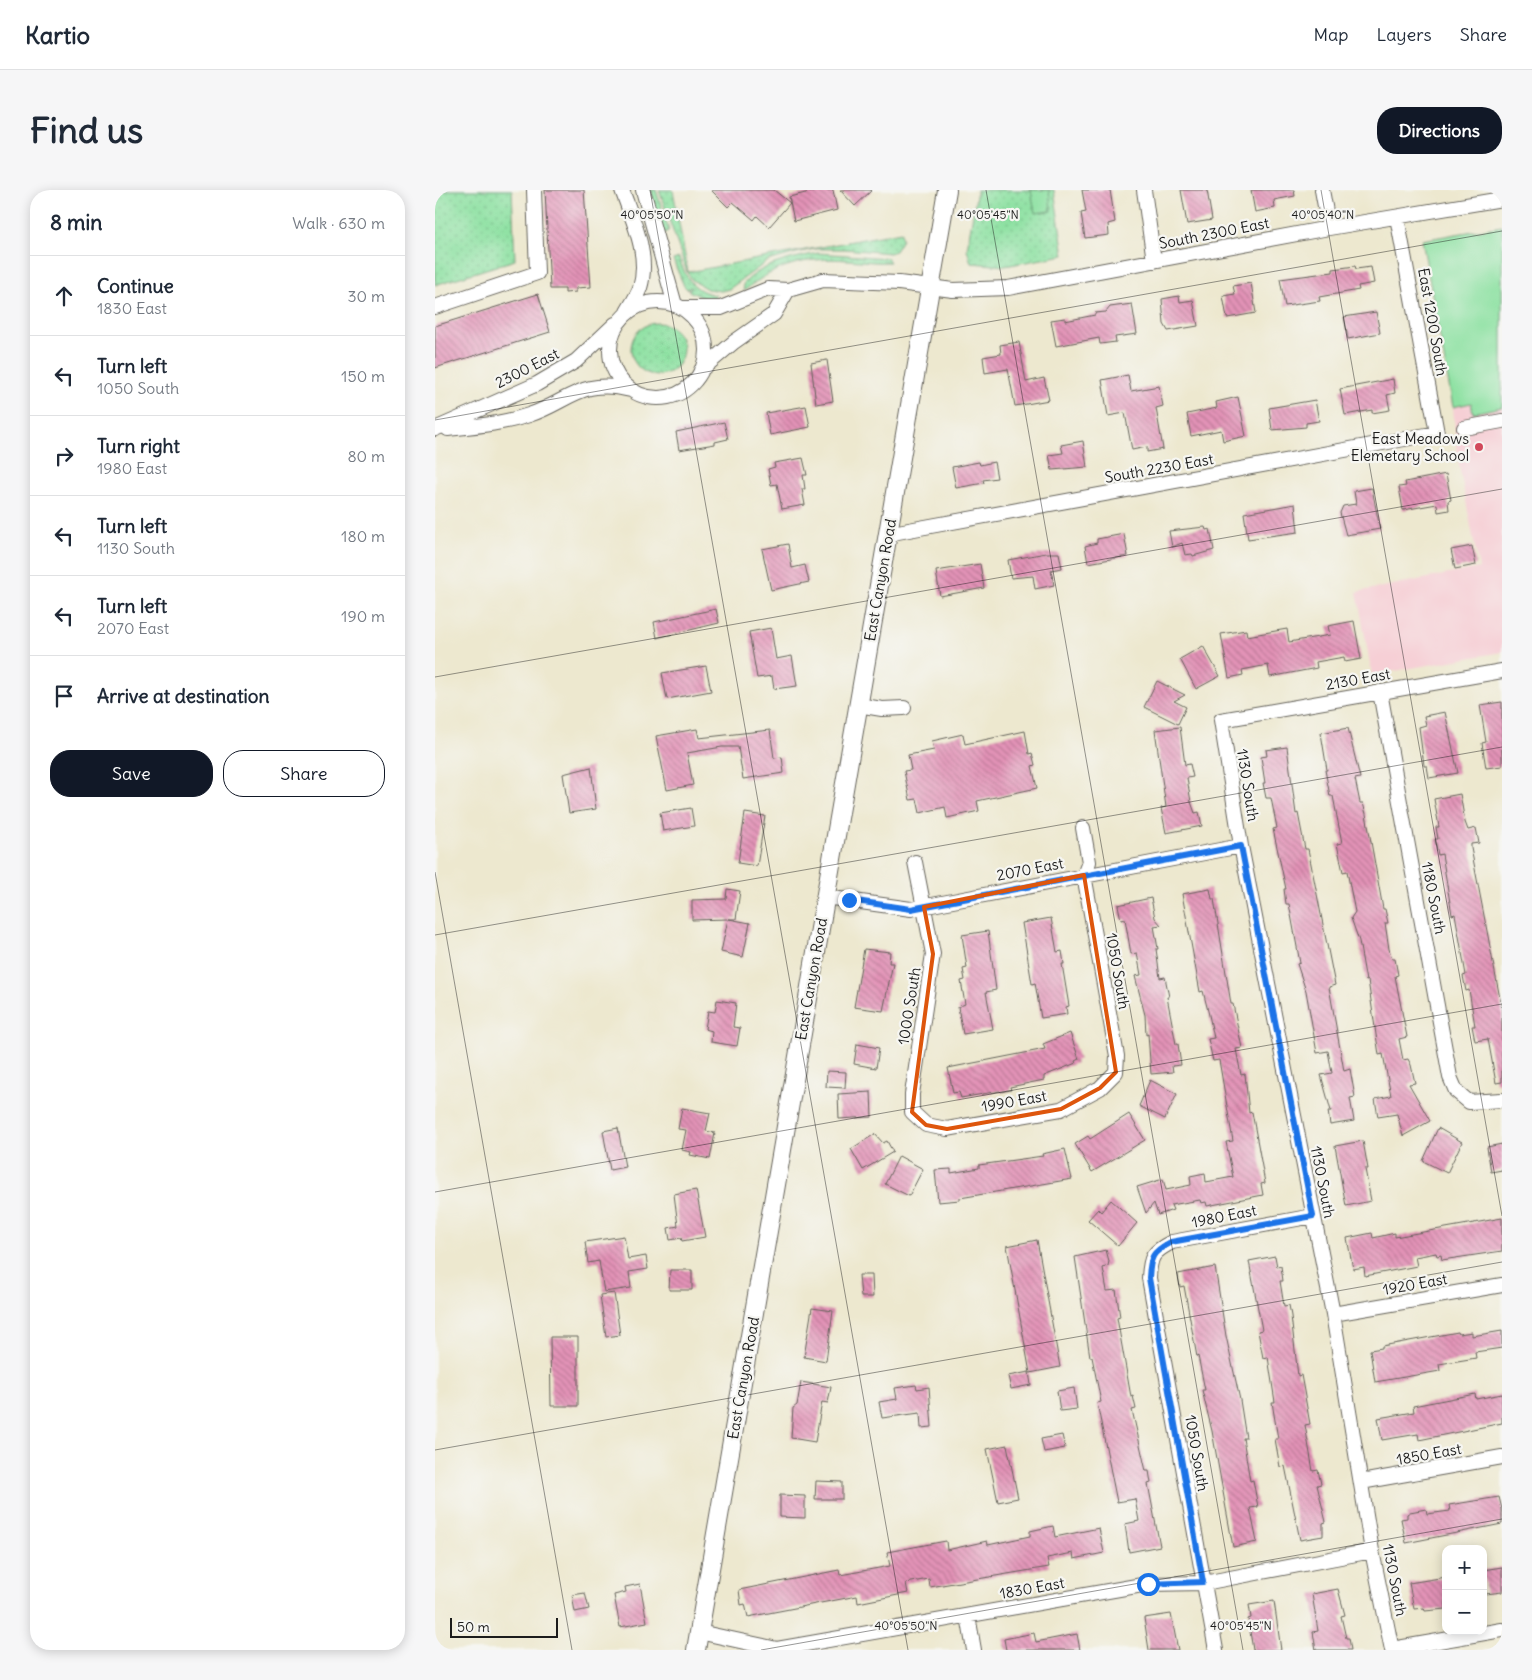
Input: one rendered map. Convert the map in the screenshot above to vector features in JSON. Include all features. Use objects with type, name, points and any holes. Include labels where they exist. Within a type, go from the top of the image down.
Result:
[{"type":"main road","name":"East Canyon Road","points":[[696,1650],[887,534],[932,287],[947,190]]},
{"type":"street","points":[[435,307],[537,273],[534,190]]},
{"type":"street","points":[[622,190],[642,249],[644,263],[640,289],[614,330],[610,356],[614,369],[631,390],[643,396],[657,398],[671,396],[683,391],[694,382],[701,370],[706,347],[703,335],[690,315],[678,307],[663,302],[638,306],[624,316]]},
{"type":"street","points":[[643,190],[678,307]]},
{"type":"street","points":[[1144,190],[1155,261]]},
{"type":"street","points":[[1322,190],[1329,228]]},
{"type":"street","name":"South 2300 East","points":[[932,287],[953,290],[1008,288],[1329,228],[1502,199]]},
{"type":"street","name":"East 1200 South","points":[[1397,217],[1437,433]]},
{"type":"street","points":[[678,307],[721,308],[767,289],[788,290],[823,280],[863,280],[932,287]]},
{"type":"street","points":[[701,370],[734,342],[774,314],[788,290]]},
{"type":"street","name":"2300 East","points":[[435,430],[537,384],[576,361],[624,316]]},
{"type":"street","name":"2300 East","points":[[435,430],[497,424],[531,415],[577,391],[611,385],[631,390]]},
{"type":"street","points":[[1464,428],[1502,422]]},
{"type":"street","name":"South 2230 East","points":[[887,534],[1437,433]]},
{"type":"street","name":"2130 East","points":[[1221,720],[1502,671]]},
{"type":"street","name":"1180 South","points":[[1380,692],[1450,1077],[1455,1092],[1469,1102],[1502,1100]]},
{"type":"street","points":[[858,705],[882,709],[904,708]]},
{"type":"street","name":"1130 South","points":[[1221,720],[1241,846],[1333,1314],[1372,1551],[1392,1650]]},
{"type":"street","name":"1050 South","points":[[1083,828],[1089,862],[1085,875],[1117,1056],[1116,1072]]},
{"type":"street","name":"2070 East","points":[[825,897],[911,909],[1241,846]]},
{"type":"street","name":"1000 South","points":[[912,1112],[912,1094],[933,954],[915,862]]},
{"type":"street","name":"1990 East","points":[[912,1112],[926,1125],[947,1129],[1061,1109],[1100,1088],[1116,1072]]},
{"type":"street","name":"1980 East","points":[[1150,1262],[1157,1250],[1171,1242],[1313,1216]]},
{"type":"street","name":"1050 South","points":[[1150,1262],[1149,1278],[1216,1650]]},
{"type":"street","name":"1920 East","points":[[1333,1314],[1502,1285]]},
{"type":"street","name":"1850 East","points":[[1361,1482],[1502,1457]]},
{"type":"street","name":"1830 East","points":[[699,1632],[777,1650],[1148,1584],[1203,1582],[1372,1551]]},
{"type":"street","points":[[968,1616],[974,1650]]},
{"type":"street","points":[[1392,1650],[1502,1630]]},
{"type":"highlighted area","points":[[1084,875],[1116,1072],[1100,1088],[1061,1109],[947,1129],[926,1125],[912,1112],[933,954],[924,907]]},
{"type":"shaded area","name":"East Meadows Elemetary School","points":[[1502,226],[1502,652],[1372,675],[1357,592],[1479,568],[1457,455],[1453,407],[1422,240]]},
{"type":"green space","points":[[449,190],[512,190],[515,260],[435,285],[435,193]]},
{"type":"green space","points":[[649,190],[656,190],[669,230],[664,234]]},
{"type":"green space","points":[[659,190],[673,190],[688,272],[901,232],[902,240],[895,251],[890,253],[845,249],[815,249],[796,253],[768,261],[729,289],[721,291],[707,289],[692,280],[687,272]]},
{"type":"green space","points":[[977,190],[1054,190],[1064,255],[1005,266],[971,263],[967,249]]},
{"type":"green space","points":[[1031,190],[1049,190],[1051,211],[1035,213]]},
{"type":"green space","points":[[1502,226],[1502,407],[1473,413],[1471,403],[1453,407],[1422,240]]},
{"type":"green space","points":[[818,253],[887,258],[890,262],[833,259],[805,261],[768,274],[744,291],[743,284],[759,271],[777,263]]},
{"type":"green space","points":[[679,258],[691,282],[701,290],[716,295],[715,301],[689,291],[691,287],[687,289],[684,286],[673,260]]},
{"type":"green space","points":[[657,323],[667,325],[675,331],[681,339],[683,349],[681,359],[675,367],[667,373],[657,375],[647,373],[639,367],[633,359],[631,349],[633,339],[639,331],[647,325]]},
{"type":"building","points":[[545,190],[584,190],[591,287],[576,288],[576,292],[565,293],[565,289],[550,289]]},
{"type":"building","points":[[711,190],[774,190],[790,203],[769,227],[757,216],[754,220],[733,202],[728,207]]},
{"type":"building","points":[[818,190],[833,190],[837,210],[794,221],[789,197]]},
{"type":"building","points":[[840,190],[872,190],[855,206]]},
{"type":"building","points":[[1082,190],[1110,190],[1115,222],[1108,224],[1109,235],[1085,238],[1081,213],[1086,212]]},
{"type":"building","points":[[1181,190],[1207,190],[1212,220],[1187,224]]},
{"type":"building","points":[[1251,190],[1294,190],[1295,196],[1274,200],[1275,208],[1255,212]]},
{"type":"building","points":[[1355,266],[1356,269],[1371,267],[1374,283],[1358,286],[1359,290],[1319,297],[1320,301],[1285,306],[1280,279],[1333,272],[1333,269]]},
{"type":"building","points":[[1251,283],[1256,313],[1227,318],[1223,296],[1235,294],[1233,286]]},
{"type":"building","points":[[538,294],[550,332],[435,368],[435,326]]},
{"type":"building","points":[[1179,296],[1180,302],[1193,300],[1198,326],[1168,331],[1164,324],[1162,299]]},
{"type":"building","points":[[1132,304],[1137,334],[1115,337],[1116,342],[1100,344],[1099,338],[1056,346],[1051,320],[1065,318],[1065,321],[1106,312],[1110,307]]},
{"type":"building","points":[[1376,312],[1380,333],[1348,339],[1344,317]]},
{"type":"building","points":[[1019,342],[1026,382],[1044,378],[1049,400],[1015,406],[1008,369],[985,373],[983,357],[1001,354],[1000,345]]},
{"type":"building","points":[[827,360],[833,401],[816,404],[811,363]]},
{"type":"building","points":[[1128,375],[1131,391],[1159,386],[1163,406],[1156,408],[1163,449],[1147,452],[1147,447],[1132,450],[1125,413],[1108,416],[1102,380]]},
{"type":"building","points":[[1393,379],[1395,393],[1387,395],[1390,410],[1372,413],[1372,410],[1345,415],[1340,389]]},
{"type":"building","points":[[1238,397],[1246,436],[1223,441],[1221,430],[1191,436],[1187,414],[1217,408],[1216,402]]},
{"type":"building","points":[[1315,400],[1319,421],[1306,423],[1306,427],[1272,430],[1269,408]]},
{"type":"building","points":[[806,406],[810,427],[770,435],[766,413]]},
{"type":"building","points":[[724,422],[728,439],[715,442],[715,444],[679,450],[676,432]]},
{"type":"building","points":[[1083,441],[1087,467],[1052,470],[1049,455],[1063,453],[1061,445]]},
{"type":"building","points":[[803,458],[807,475],[803,475],[805,489],[802,489],[805,505],[782,509],[777,484],[771,485],[768,469],[775,467],[774,463]]},
{"type":"building","points":[[979,462],[980,465],[994,462],[997,478],[983,480],[984,483],[956,488],[952,467]]},
{"type":"building","points":[[1446,474],[1451,500],[1448,501],[1449,510],[1438,512],[1437,504],[1403,510],[1399,487],[1406,486],[1405,482]]},
{"type":"building","points":[[1372,488],[1380,529],[1346,535],[1340,513],[1343,506],[1356,504],[1354,491]]},
{"type":"building","points":[[1295,504],[1298,532],[1248,539],[1244,513]]},
{"type":"building","points":[[1205,527],[1206,530],[1210,529],[1214,550],[1193,556],[1192,554],[1185,555],[1182,543],[1172,547],[1169,531]]},
{"type":"building","points":[[1124,534],[1128,556],[1088,563],[1085,546],[1097,543],[1097,539]]},
{"type":"building","points":[[788,544],[792,568],[805,565],[809,582],[771,590],[762,549]]},
{"type":"building","points":[[1472,546],[1476,565],[1455,569],[1451,550]]},
{"type":"building","points":[[1046,553],[1059,553],[1062,568],[1051,570],[1054,585],[1035,589],[1033,576],[1011,578],[1008,560]]},
{"type":"building","points":[[980,564],[984,588],[940,596],[936,571]]},
{"type":"building","points":[[716,609],[719,623],[657,638],[654,622]]},
{"type":"building","points":[[1354,621],[1361,659],[1345,662],[1344,657],[1316,662],[1317,668],[1270,677],[1268,665],[1242,670],[1243,675],[1229,678],[1221,634],[1246,630],[1247,636],[1287,629],[1289,642],[1330,635],[1328,626]]},
{"type":"building","points":[[771,628],[776,659],[792,656],[797,686],[774,689],[772,676],[757,678],[749,632]]},
{"type":"building","points":[[1203,646],[1220,676],[1196,689],[1180,659]]},
{"type":"building","points":[[706,666],[711,691],[667,699],[662,673]]},
{"type":"building","points":[[1157,681],[1185,695],[1174,701],[1186,707],[1178,724],[1144,707]]},
{"type":"building","points":[[1502,702],[1502,766],[1486,768],[1482,743],[1486,742],[1480,705]]},
{"type":"building","points":[[1445,712],[1458,773],[1429,778],[1427,766],[1424,766],[1419,727],[1426,725],[1424,716]]},
{"type":"building","points":[[1180,727],[1185,765],[1190,764],[1193,777],[1187,778],[1191,802],[1195,813],[1199,812],[1202,826],[1166,833],[1161,808],[1166,807],[1155,730]]},
{"type":"building","points":[[1348,728],[1360,778],[1355,779],[1360,803],[1363,803],[1366,814],[1383,909],[1385,909],[1388,923],[1385,923],[1389,949],[1392,959],[1395,959],[1398,975],[1395,976],[1407,1037],[1399,1039],[1403,1060],[1408,1059],[1411,1065],[1415,1083],[1409,1084],[1430,1121],[1403,1136],[1397,1114],[1378,1117],[1375,1099],[1391,1096],[1383,1054],[1379,1055],[1368,980],[1366,981],[1359,941],[1351,918],[1355,912],[1347,871],[1343,872],[1337,844],[1342,843],[1333,796],[1330,796],[1325,770],[1327,770],[1321,733]]},
{"type":"building","points":[[697,729],[699,738],[770,730],[774,758],[782,757],[784,773],[743,779],[738,747],[722,747],[687,753],[693,785],[667,790],[656,736]]},
{"type":"building","points":[[1025,731],[1029,754],[1032,753],[1035,765],[1032,766],[1037,788],[977,801],[979,811],[947,818],[945,807],[920,813],[917,799],[910,800],[904,771],[911,770],[908,755],[934,750],[932,741],[963,734],[965,744]]},
{"type":"building","points":[[1287,747],[1296,814],[1298,813],[1305,849],[1308,849],[1335,985],[1329,987],[1344,1071],[1350,1069],[1355,1097],[1350,1098],[1354,1121],[1330,1125],[1328,1111],[1331,1111],[1321,1075],[1332,1073],[1328,1051],[1317,1053],[1306,991],[1297,964],[1300,963],[1289,904],[1286,904],[1284,889],[1286,889],[1273,829],[1277,828],[1271,798],[1266,798],[1263,783],[1265,783],[1261,757],[1267,756],[1266,750]]},
{"type":"building","points":[[591,767],[596,809],[569,813],[563,774]]},
{"type":"building","points":[[1460,794],[1468,830],[1476,828],[1479,843],[1471,844],[1471,848],[1502,1009],[1502,1082],[1496,1083],[1488,1039],[1475,1041],[1472,1026],[1475,1026],[1469,990],[1466,991],[1463,976],[1466,975],[1455,914],[1452,915],[1442,854],[1438,855],[1435,839],[1438,839],[1436,827],[1439,827],[1434,799]]},
{"type":"building","points":[[691,808],[694,826],[663,831],[660,813]]},
{"type":"building","points":[[745,813],[765,816],[757,866],[738,863]]},
{"type":"building","points":[[727,889],[740,891],[736,919],[729,919],[750,923],[743,957],[721,952],[728,919],[692,920],[692,900],[726,899]]},
{"type":"building","points":[[1210,889],[1212,899],[1214,899],[1231,1004],[1233,1004],[1242,1048],[1236,1049],[1241,1075],[1245,1074],[1249,1113],[1252,1112],[1265,1183],[1261,1184],[1263,1195],[1207,1206],[1206,1202],[1201,1203],[1200,1200],[1171,1205],[1173,1210],[1158,1215],[1154,1203],[1146,1213],[1137,1187],[1163,1179],[1166,1190],[1191,1185],[1190,1176],[1205,1173],[1206,1182],[1233,1177],[1226,1142],[1233,1141],[1219,1060],[1213,1061],[1208,1039],[1214,1038],[1203,991],[1200,992],[1182,894]]},
{"type":"building","points":[[1151,898],[1155,918],[1161,925],[1154,926],[1160,978],[1165,977],[1169,997],[1167,997],[1181,1065],[1172,1066],[1173,1072],[1151,1074],[1145,1015],[1135,976],[1141,975],[1137,953],[1131,954],[1125,919],[1121,920],[1118,905]]},
{"type":"building","points":[[1051,918],[1057,952],[1062,951],[1064,964],[1062,964],[1069,1006],[1066,1007],[1067,1014],[1041,1018],[1035,983],[1032,984],[1022,923]]},
{"type":"building","points":[[988,931],[996,990],[986,992],[993,1029],[963,1034],[958,1007],[965,1004],[961,981],[965,980],[963,969],[967,968],[962,935]]},
{"type":"building","points":[[864,949],[890,952],[889,963],[893,963],[883,1011],[854,1007]]},
{"type":"building","points":[[717,1000],[736,1003],[733,1027],[740,1028],[737,1046],[711,1042],[712,1031],[705,1029],[708,1011],[715,1012]]},
{"type":"building","points":[[1070,1033],[1079,1059],[1075,1061],[1076,1063],[1044,1076],[1044,1080],[1010,1087],[1011,1090],[961,1098],[959,1092],[953,1093],[948,1068],[1045,1049],[1043,1044]]},
{"type":"building","points":[[857,1044],[879,1048],[876,1068],[854,1064]]},
{"type":"building","points":[[827,1071],[846,1072],[845,1088],[826,1087]]},
{"type":"building","points":[[1150,1080],[1177,1094],[1165,1119],[1139,1106]]},
{"type":"building","points":[[871,1092],[872,1117],[839,1119],[838,1094]]},
{"type":"building","points":[[682,1108],[710,1113],[706,1131],[715,1133],[710,1159],[690,1155],[691,1152],[682,1150],[686,1130],[678,1129]]},
{"type":"building","points":[[1129,1114],[1145,1140],[1092,1172],[1075,1144],[1088,1136],[1090,1139]]},
{"type":"building","points":[[618,1128],[625,1167],[610,1170],[603,1131]]},
{"type":"building","points":[[1438,1128],[1462,1142],[1447,1173],[1423,1161]]},
{"type":"building","points":[[875,1134],[883,1143],[887,1141],[893,1152],[863,1170],[851,1149]]},
{"type":"building","points":[[1363,1141],[1368,1169],[1365,1169],[1371,1201],[1346,1206],[1335,1146]]},
{"type":"building","points":[[1502,1144],[1502,1170],[1491,1172],[1487,1147]]},
{"type":"building","points":[[1065,1149],[1072,1179],[960,1198],[960,1200],[938,1202],[935,1170],[951,1169],[951,1173],[979,1168],[979,1165],[1043,1156],[1042,1154]]},
{"type":"building","points":[[899,1156],[923,1169],[909,1196],[885,1184]]},
{"type":"building","points":[[696,1190],[705,1237],[682,1241],[681,1238],[670,1240],[668,1228],[678,1226],[674,1194]]},
{"type":"building","points":[[1111,1200],[1137,1223],[1118,1246],[1088,1220],[1098,1209],[1101,1212]]},
{"type":"building","points":[[1502,1218],[1502,1251],[1442,1260],[1441,1255],[1437,1256],[1436,1253],[1415,1257],[1417,1266],[1365,1276],[1364,1267],[1353,1269],[1347,1238],[1372,1233],[1373,1238],[1395,1233],[1395,1237]]},
{"type":"building","points":[[624,1236],[628,1259],[646,1256],[648,1269],[629,1272],[631,1288],[604,1292],[599,1261],[588,1263],[585,1242]]},
{"type":"building","points":[[1037,1240],[1060,1367],[1030,1373],[1007,1246]]},
{"type":"building","points":[[1106,1250],[1109,1261],[1108,1266],[1103,1268],[1107,1291],[1116,1290],[1120,1317],[1117,1318],[1131,1397],[1133,1396],[1136,1409],[1132,1410],[1146,1471],[1149,1471],[1151,1483],[1148,1484],[1160,1546],[1129,1552],[1125,1524],[1139,1521],[1135,1499],[1117,1502],[1097,1403],[1101,1402],[1092,1357],[1090,1357],[1075,1257]]},
{"type":"building","points":[[1275,1256],[1277,1267],[1281,1266],[1283,1281],[1280,1281],[1284,1306],[1289,1305],[1298,1376],[1301,1375],[1310,1424],[1305,1425],[1313,1471],[1318,1470],[1321,1484],[1317,1485],[1326,1522],[1323,1523],[1323,1536],[1300,1540],[1285,1466],[1280,1467],[1275,1439],[1278,1439],[1272,1402],[1275,1402],[1268,1357],[1263,1358],[1258,1331],[1262,1330],[1249,1261]]},
{"type":"building","points":[[1215,1267],[1226,1336],[1240,1400],[1246,1438],[1243,1438],[1250,1481],[1253,1480],[1258,1507],[1250,1508],[1257,1542],[1233,1547],[1212,1431],[1202,1390],[1205,1390],[1184,1286],[1180,1287],[1178,1274]]},
{"type":"building","points":[[670,1270],[692,1270],[692,1290],[669,1290]]},
{"type":"building","points":[[859,1275],[872,1275],[873,1297],[861,1297]]},
{"type":"building","points":[[614,1293],[620,1335],[606,1337],[600,1295]]},
{"type":"building","points":[[812,1308],[833,1311],[826,1361],[804,1357]]},
{"type":"building","points":[[1502,1331],[1502,1348],[1475,1352],[1476,1358],[1439,1364],[1440,1371],[1375,1382],[1370,1350],[1382,1348],[1382,1346],[1458,1332],[1459,1334],[1472,1332],[1472,1336]]},
{"type":"building","points":[[550,1337],[578,1337],[578,1406],[551,1406]]},
{"type":"building","points":[[1029,1372],[1031,1385],[1011,1389],[1008,1376]]},
{"type":"building","points":[[801,1382],[831,1387],[828,1403],[822,1402],[815,1442],[791,1438],[793,1408],[797,1405]]},
{"type":"building","points":[[916,1385],[917,1389],[929,1387],[932,1427],[921,1428],[920,1413],[882,1418],[879,1402],[897,1399],[895,1388]]},
{"type":"building","points":[[1074,1388],[1077,1409],[1060,1411],[1057,1391]]},
{"type":"building","points":[[1475,1394],[1476,1399],[1502,1394],[1502,1423],[1419,1440],[1418,1434],[1382,1440],[1378,1418],[1414,1412],[1413,1406]]},
{"type":"building","points":[[1062,1435],[1065,1448],[1044,1452],[1041,1439]]},
{"type":"building","points":[[1007,1445],[1018,1498],[998,1502],[987,1449]]},
{"type":"building","points":[[816,1481],[842,1482],[842,1499],[815,1499]]},
{"type":"building","points":[[780,1495],[805,1496],[805,1518],[780,1517]]},
{"type":"building","points":[[1499,1497],[1502,1509],[1502,1524],[1406,1543],[1401,1519],[1407,1518],[1407,1514],[1410,1512],[1426,1509],[1427,1514],[1450,1511],[1449,1505]]},
{"type":"building","points":[[1053,1526],[1055,1537],[1099,1528],[1104,1553],[1074,1559],[1073,1553],[1047,1558],[1049,1567],[930,1587],[929,1579],[906,1583],[908,1593],[858,1603],[857,1596],[748,1617],[745,1604],[741,1605],[739,1590],[839,1570],[840,1575],[890,1566],[887,1552],[946,1541],[947,1550],[987,1541],[988,1545],[1030,1536],[1030,1531]]},
{"type":"building","points":[[1502,1567],[1502,1592],[1487,1594],[1487,1569]]},
{"type":"building","points":[[1442,1578],[1442,1609],[1425,1611],[1424,1608],[1414,1609],[1409,1583]]},
{"type":"building","points":[[640,1584],[647,1622],[620,1627],[614,1595],[626,1592],[625,1587]]},
{"type":"building","points":[[1338,1589],[1345,1615],[1341,1616],[1351,1650],[1316,1650],[1313,1632],[1318,1631],[1312,1594]]},
{"type":"building","points":[[585,1593],[589,1609],[575,1612],[572,1595]]},
{"type":"building","points":[[1274,1601],[1281,1650],[1253,1650],[1248,1619],[1251,1618],[1249,1605]]},
{"type":"building","points":[[1171,1614],[1178,1650],[1149,1650],[1144,1618]]},
{"type":"building","points":[[1034,1633],[1036,1642],[1077,1634],[1080,1650],[1006,1650],[1004,1639]]},
{"type":"place","name":"East Meadows Elemetary School","points":[[1479,447]]},
{"type":"route","points":[[849,900],[911,909],[1241,846],[1313,1216],[1171,1242],[1157,1250],[1150,1262],[1149,1278],[1203,1582],[1148,1584]]}]
